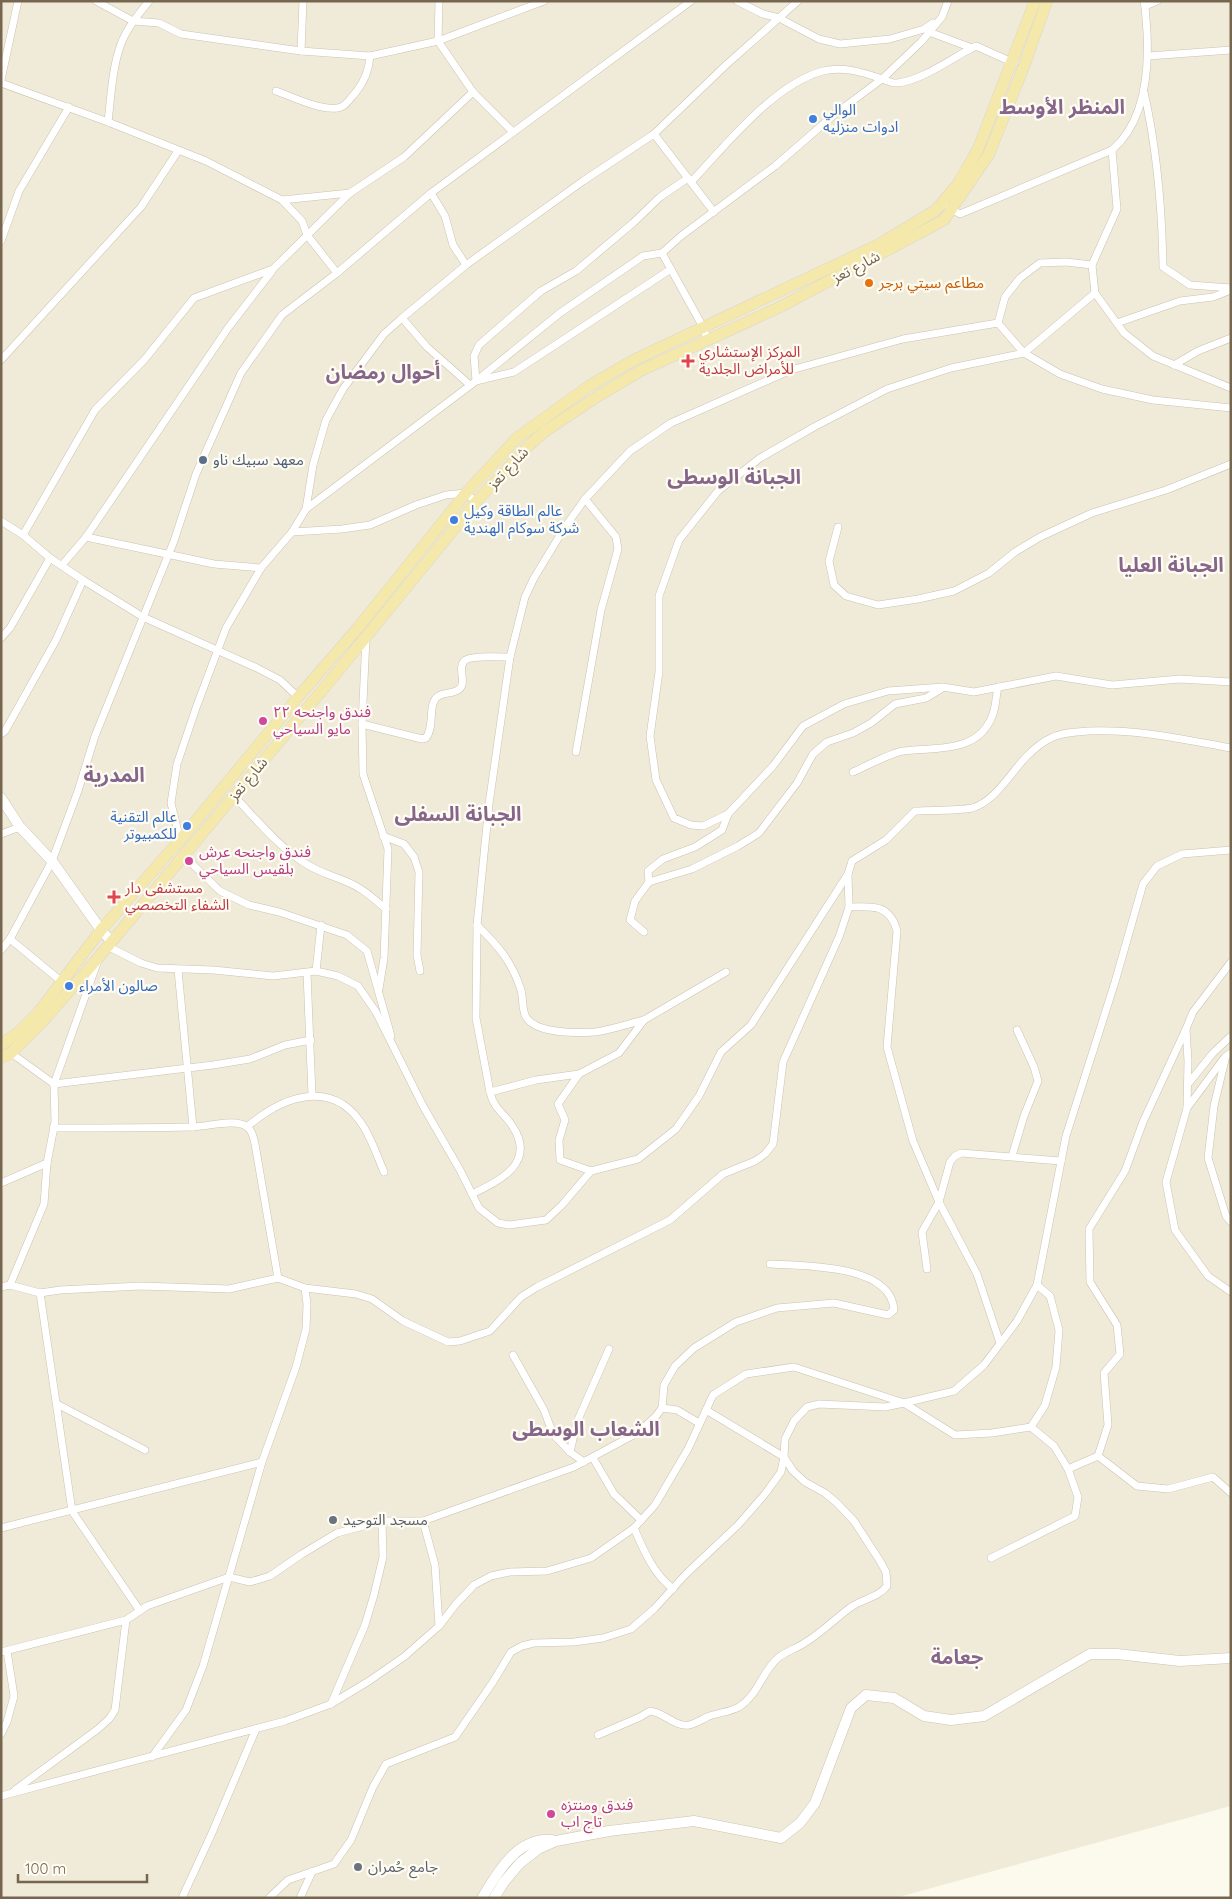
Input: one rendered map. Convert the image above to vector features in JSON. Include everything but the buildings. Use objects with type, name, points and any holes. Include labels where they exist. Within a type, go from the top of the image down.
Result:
[{"type":"main road","name":"شارع تعز","points":[[6,1055],[44,1020],[98,958],[476,502],[526,448],[544,432],[598,396],[642,370],[780,307],[944,220],[947,206],[978,149],[1035,1]]},
{"type":"main road","name":"شارع تعز","points":[[1,1045],[20,1031],[38,1013],[100,930],[180,840],[357,629],[466,493],[517,438],[589,386],[634,360],[878,245],[936,210],[947,206],[989,154],[1024,66],[1047,1]]},
{"type":"main road","points":[[1,798],[20,827],[52,861],[109,944]]},
{"type":"main road","points":[[482,1898],[497,1874],[519,1849],[536,1841],[556,1841],[609,1831],[694,1821],[781,1838],[800,1823],[815,1803],[851,1708],[866,1695],[894,1698],[924,1716],[952,1720],[984,1716],[1090,1654],[1117,1654],[1180,1661],[1231,1658]]},
{"type":"main road","points":[[494,1898],[504,1882],[520,1863],[538,1849],[556,1841]]},
{"type":"street","points":[[18,1],[1,82],[206,161],[282,200],[302,221],[306,235],[337,273]]},
{"type":"street","points":[[96,1],[133,21],[159,23],[181,34],[301,51],[370,56],[438,41],[544,1]]},
{"type":"street","points":[[108,122],[115,70],[121,45],[133,21],[149,1]]},
{"type":"street","points":[[301,51],[303,1]]},
{"type":"street","points":[[439,1],[438,41],[473,92],[512,132]]},
{"type":"street","points":[[1,950],[10,940],[52,861],[78,791],[95,736],[167,554],[174,541],[196,474],[241,372],[282,314],[337,273],[431,193],[691,1]]},
{"type":"street","points":[[737,1],[763,14],[779,18],[819,39],[840,44],[899,36],[924,30],[942,17]]},
{"type":"street","points":[[306,509],[313,465],[326,420],[343,389],[384,334],[466,265],[583,181],[654,134],[726,65],[779,18],[792,9],[798,1]]},
{"type":"street","points":[[180,840],[171,803],[177,764],[226,628],[261,568],[292,532],[306,509],[473,383],[560,313],[644,256],[662,253],[775,166],[835,114],[882,79],[922,42],[942,17],[948,1]]},
{"type":"street","points":[[947,206],[960,214],[1112,150],[1122,141],[1134,122],[1144,91],[1148,56],[1144,4],[1157,1]]},
{"type":"street","points":[[929,32],[972,48]]},
{"type":"street","points":[[473,383],[474,356],[479,346],[542,292],[576,271],[633,223],[660,197],[690,180],[757,113],[782,91],[803,78],[825,70],[841,69],[861,72],[896,84],[925,74],[976,46],[1024,66]]},
{"type":"street","points":[[1148,56],[1231,50]]},
{"type":"street","points":[[276,91],[325,108],[335,109],[342,106],[354,94],[365,78],[369,69],[370,56]]},
{"type":"street","points":[[1144,91],[1153,130],[1163,267],[1190,285],[1231,289]]},
{"type":"street","points":[[62,565],[86,537],[228,328],[273,270],[350,193],[404,158],[473,92]]},
{"type":"street","points":[[2,238],[19,191],[69,108]]},
{"type":"street","points":[[654,134],[714,212]]},
{"type":"street","points":[[1112,150],[1117,210],[1092,265],[1096,293],[1124,333],[1153,356],[1231,388]]},
{"type":"street","points":[[1,360],[141,207],[178,151]]},
{"type":"street","points":[[282,200],[350,193]]},
{"type":"street","points":[[431,193],[445,216],[453,245],[466,265]]},
{"type":"street","points":[[662,253],[703,327],[708,341]]},
{"type":"street","points":[[998,323],[1004,297],[1020,278],[1040,264],[1066,262],[1092,265]]},
{"type":"street","points":[[23,536],[95,410],[145,359],[190,302],[202,294],[273,270]]},
{"type":"street","points":[[473,383],[514,372],[671,270]]},
{"type":"street","points":[[1117,322],[1180,301],[1213,297],[1231,289]]},
{"type":"street","points":[[1096,293],[1024,353],[951,368],[887,390],[814,427],[760,458],[718,491],[679,540],[660,596],[659,672],[650,736],[656,780],[674,818],[691,825],[703,826],[728,814],[773,766],[803,726],[844,704],[888,691],[943,687],[974,692],[1056,676],[1112,685],[1180,679],[1231,682]]},
{"type":"street","points":[[402,318],[427,347],[473,383]]},
{"type":"street","points":[[998,323],[1024,353],[1060,374],[1102,388],[1153,400],[1231,408]]},
{"type":"street","points":[[472,1194],[500,1181],[517,1163],[520,1154],[521,1144],[513,1127],[492,1103],[476,1018],[477,925],[489,804],[510,657],[525,597],[534,578],[584,499],[630,451],[671,422],[791,370],[903,339],[998,323]]},
{"type":"street","points":[[1174,365],[1198,351],[1231,338]]},
{"type":"street","points":[[838,527],[829,561],[834,585],[846,596],[878,605],[918,599],[954,591],[989,573],[1015,552],[1040,537],[1092,512],[1166,490],[1231,464]]},
{"type":"street","points":[[292,532],[370,526],[416,505],[446,495],[466,493],[476,502]]},
{"type":"street","points":[[576,752],[601,610],[618,549],[616,537],[584,499]]},
{"type":"street","points":[[1,522],[23,536],[50,558],[143,617],[280,680],[298,697]]},
{"type":"street","points":[[86,537],[214,564],[261,568]]},
{"type":"street","points":[[1,638],[10,628],[50,558]]},
{"type":"street","points":[[1,734],[5,731],[56,640],[83,580]]},
{"type":"street","points":[[357,629],[366,637],[362,724],[363,774],[388,849],[384,958],[379,989]]},
{"type":"street","points":[[362,724],[422,739],[426,738],[429,733],[433,703],[436,697],[456,692],[460,688],[464,661],[470,658],[510,657]]},
{"type":"street","points":[[644,932],[630,920],[635,901],[649,882],[692,869],[738,846],[759,833],[797,783],[813,754],[826,742],[854,734],[895,704],[926,698],[943,687]]},
{"type":"street","points":[[854,772],[902,752],[934,750],[966,743],[977,736],[993,714],[998,687]]},
{"type":"street","points":[[579,1074],[558,1104],[565,1120],[559,1140],[560,1160],[591,1171],[638,1159],[676,1129],[700,1096],[721,1052],[751,1025],[848,874],[852,861],[886,840],[915,811],[973,808],[986,801],[1002,786],[1026,757],[1052,737],[1071,732],[1138,732],[1231,748]]},
{"type":"street","points":[[234,796],[284,847],[303,863],[367,892],[386,909]]},
{"type":"street","points":[[649,882],[648,871],[663,859],[695,847],[722,830],[728,814]]},
{"type":"street","points":[[1,834],[20,827]]},
{"type":"street","points":[[383,836],[404,844],[414,856],[419,872],[417,954],[420,971]]},
{"type":"street","points":[[269,1898],[288,1880],[334,1864],[351,1840],[373,1787],[386,1764],[455,1737],[511,1652],[522,1646],[534,1643],[574,1642],[603,1638],[631,1629],[654,1609],[686,1574],[738,1525],[765,1494],[780,1472],[784,1457],[785,1439],[794,1421],[807,1407],[819,1404],[885,1407],[954,1392],[984,1365],[1017,1321],[1037,1285],[1066,1136],[1115,982],[1143,884],[1157,866],[1182,854],[1231,850]]},
{"type":"street","points":[[184,856],[220,891],[249,905],[279,912],[346,935],[367,951],[395,1049]]},
{"type":"street","points":[[1,1288],[10,1285],[40,1293],[60,1290],[141,1286],[229,1289],[278,1278],[305,1288],[356,1294],[372,1299],[403,1321],[448,1342],[460,1342],[490,1331],[521,1297],[670,1220],[723,1174],[755,1161],[765,1154],[773,1144],[783,1062],[839,937],[849,907],[848,874]]},
{"type":"street","points":[[849,907],[874,906],[894,920],[897,931],[887,1047],[913,1141],[939,1202],[977,1274],[1000,1343]]},
{"type":"street","points":[[316,971],[321,925]]},
{"type":"street","points":[[477,925],[510,961],[521,989],[525,1015],[530,1023],[556,1031],[595,1032],[644,1020],[726,972]]},
{"type":"street","points":[[10,940],[62,982]]},
{"type":"street","points":[[109,944],[140,963],[157,968],[213,970],[273,976],[316,971],[338,976],[358,986],[376,1012],[422,1106],[460,1170],[479,1208],[498,1223],[509,1225],[546,1220],[562,1205],[591,1171]]},
{"type":"street","points":[[10,1285],[44,1204],[47,1163],[53,1128],[54,1084],[98,958]]},
{"type":"street","points":[[1068,1469],[1098,1456],[1108,1425],[1104,1373],[1120,1354],[1117,1325],[1090,1282],[1089,1229],[1125,1171],[1143,1122],[1192,1012],[1231,962]]},
{"type":"street","points":[[178,970],[193,1128]]},
{"type":"street","points":[[307,972],[312,1095]]},
{"type":"street","points":[[490,1092],[536,1080],[579,1074],[619,1053],[644,1020]]},
{"type":"street","points":[[1186,1029],[1187,1108],[1166,1182],[1175,1230],[1208,1276],[1231,1292]]},
{"type":"street","points":[[1012,1156],[1024,1116],[1038,1081],[1034,1067],[1017,1030]]},
{"type":"street","points":[[1187,1084],[1212,1053],[1231,1036]]},
{"type":"street","points":[[6,1055],[54,1084],[250,1059],[285,1045],[311,1040]]},
{"type":"street","points":[[1187,1108],[1228,1055]]},
{"type":"street","points":[[1228,1055],[1214,1106],[1208,1158],[1226,1216],[1231,1222]]},
{"type":"street","points":[[247,1127],[264,1112],[295,1098],[312,1095],[326,1098],[343,1105],[356,1117],[364,1128],[384,1172]]},
{"type":"street","points":[[53,1128],[193,1128],[234,1123],[247,1127],[252,1132],[255,1144],[278,1278]]},
{"type":"street","points":[[927,1270],[922,1232],[939,1202],[950,1162],[955,1156],[961,1152],[1061,1161]]},
{"type":"street","points":[[1,1183],[47,1163]]},
{"type":"street","points":[[1,1734],[7,1722],[14,1696],[4,1651],[126,1620],[148,1606],[229,1577],[250,1582],[270,1576],[337,1533],[382,1521],[423,1521],[452,1512],[593,1458],[639,1432],[656,1416],[662,1408],[664,1385],[675,1366],[694,1348],[736,1322],[777,1308],[834,1303],[888,1315],[894,1310],[893,1302],[878,1283],[858,1273],[814,1266],[770,1264]]},
{"type":"street","points":[[1031,1427],[1045,1405],[1048,1396],[1056,1367],[1059,1330],[1050,1296],[1037,1285]]},
{"type":"street","points":[[152,1756],[186,1710],[203,1666],[262,1462],[296,1366],[306,1329],[307,1304],[305,1288]]},
{"type":"street","points":[[40,1293],[72,1511],[140,1611]]},
{"type":"street","points":[[570,1452],[577,1422],[609,1349]]},
{"type":"street","points":[[513,1356],[544,1410],[552,1434],[570,1452],[584,1462]]},
{"type":"street","points":[[1,1796],[256,1729],[331,1704],[370,1681],[405,1656],[439,1626],[474,1585],[491,1576],[510,1572],[547,1571],[592,1558],[634,1528],[655,1505],[688,1450],[713,1395],[746,1374],[794,1368],[904,1403],[955,1435],[992,1433],[1031,1427],[1054,1446],[1068,1469],[1078,1497],[1075,1516],[991,1558]]},
{"type":"street","points":[[57,1404],[145,1450]]},
{"type":"street","points":[[662,1408],[677,1410],[699,1423]]},
{"type":"street","points":[[598,1735],[640,1717],[650,1710],[659,1712],[675,1722],[688,1725],[736,1708],[749,1700],[766,1670],[780,1656],[804,1644],[852,1607],[866,1598],[882,1592],[887,1586],[886,1572],[880,1561],[854,1521],[837,1503],[825,1493],[804,1482],[793,1471],[784,1457],[706,1410]]},
{"type":"street","points":[[1098,1456],[1137,1486],[1168,1489],[1213,1477],[1231,1493]]},
{"type":"street","points":[[593,1458],[614,1494],[641,1520]]},
{"type":"street","points":[[1,1528],[262,1462]]},
{"type":"street","points":[[331,1704],[365,1625],[374,1595],[383,1557],[382,1521]]},
{"type":"street","points":[[423,1521],[435,1565],[439,1626]]},
{"type":"street","points":[[634,1528],[654,1570],[673,1590]]},
{"type":"street","points":[[10,1794],[98,1729],[109,1719],[115,1710],[126,1620]]},
{"type":"street","points":[[182,1898],[256,1729]]},
{"type":"street","points":[[300,1898],[312,1872]]},
{"type":"shaded area","points":[[1,1],[1231,1],[1231,1806],[895,1898],[1,1898]]},
{"type":"place","name":"الوالي ادوات منزليه","points":[[813,119]]},
{"type":"place","name":"مطاعم سيتي برجر","points":[[869,283]]},
{"type":"place","name":"المركز الإستشاري للأمراض الجلدية","points":[[688,361]]},
{"type":"place","name":"معهد سبيك ناو","points":[[203,460]]},
{"type":"place","name":"عالم الطاقة وكيل شركة سوكام الهندية","points":[[454,520]]},
{"type":"place","name":"فندق واجنحه ٢٢ مايو السياحي","points":[[263,721]]},
{"type":"place","name":"عالم التقنية للكمبيوتر","points":[[187,826]]},
{"type":"place","name":"فندق واجنحه عرش بلقيس السياحي","points":[[189,861]]},
{"type":"place","name":"مستشفى دار الشفاء التخصصي","points":[[114,897]]},
{"type":"place","name":"صالون الأمراء","points":[[69,986]]},
{"type":"place","name":"مسجد التوحيد","points":[[333,1520]]},
{"type":"place","name":"فندق ومنتزه تاج اب","points":[[551,1814]]},
{"type":"place","name":"جامع حُمران","points":[[358,1867]]},
{"type":"district","name":"المنظر الأوسط","points":[[1062,107]]},
{"type":"district","name":"أحوال رمضان","points":[[383,372]]},
{"type":"district","name":"الجبانة الوسطى","points":[[734,477]]},
{"type":"district","name":"الجبانة العليا","points":[[1171,565]]},
{"type":"district","name":"المدرية","points":[[114,775]]},
{"type":"district","name":"الجبانة السفلى","points":[[458,814]]},
{"type":"district","name":"الشعاب الوسطى","points":[[586,1429]]},
{"type":"district","name":"جعامة","points":[[957,1657]]}]
